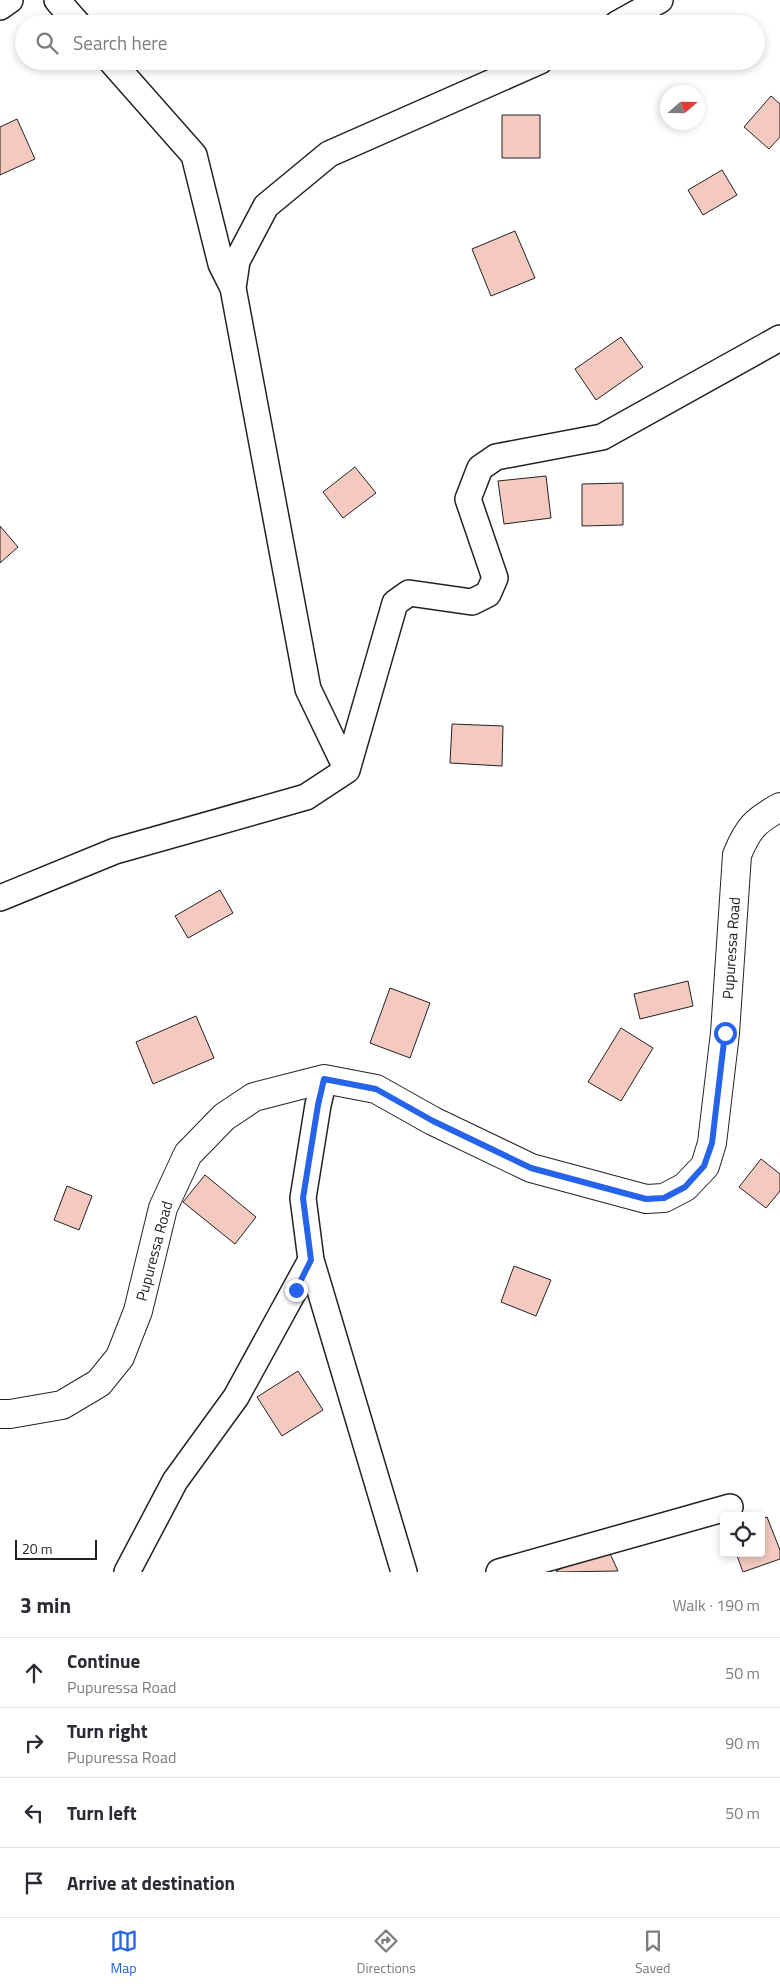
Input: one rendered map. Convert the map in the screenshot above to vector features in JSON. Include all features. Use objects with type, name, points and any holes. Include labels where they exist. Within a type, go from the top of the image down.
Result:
[{"type":"main road","name":"Pupuressa Road","points":[[0,1414],[62,1405],[99,1383],[120,1357],[138,1311],[163,1208],[188,1154],[224,1117],[254,1097],[324,1079],[376,1089],[433,1121],[531,1168],[646,1199],[664,1198],[685,1187],[704,1166],[712,1143],[725,1033],[737,855],[747,833],[759,819],[780,806]]},
{"type":"street","points":[[0,7],[10,0]]},
{"type":"street","points":[[57,0],[70,15]]},
{"type":"street","points":[[634,15],[660,0]]},
{"type":"street","points":[[119,70],[194,155],[221,264],[233,288],[308,689],[347,770]]},
{"type":"street","points":[[233,288],[237,261],[266,206],[329,154],[520,70]]},
{"type":"street","points":[[0,898],[115,851],[306,797],[347,770],[395,602],[409,593],[472,602],[488,594],[495,578],[468,499],[480,468],[496,457],[602,437],[780,338]]},
{"type":"street","points":[[324,1079],[303,1198],[311,1260],[404,1572]]},
{"type":"street","points":[[127,1572],[175,1481],[236,1397],[311,1260]]},
{"type":"street","points":[[498,1572],[730,1507]]},
{"type":"building","points":[[771,96],[780,104],[780,137],[769,149],[744,127]]},
{"type":"building","points":[[502,115],[540,115],[540,158],[502,158]]},
{"type":"building","points":[[17,119],[35,159],[0,175],[0,127]]},
{"type":"building","points":[[722,170],[737,195],[703,215],[688,190]]},
{"type":"building","points":[[515,231],[535,278],[491,296],[472,249]]},
{"type":"building","points":[[621,337],[643,367],[596,400],[575,369]]},
{"type":"building","points":[[355,467],[376,493],[343,518],[323,492]]},
{"type":"building","points":[[546,476],[551,518],[504,524],[498,481]]},
{"type":"building","points":[[623,483],[623,525],[582,526],[582,484]]},
{"type":"building","points":[[0,526],[18,547],[0,563]]},
{"type":"building","points":[[452,724],[503,726],[502,766],[450,763]]},
{"type":"building","points":[[220,890],[233,913],[188,938],[175,916]]},
{"type":"building","points":[[688,981],[693,1006],[640,1019],[634,994]]},
{"type":"building","points":[[390,988],[430,1003],[410,1058],[370,1043]]},
{"type":"building","points":[[196,1016],[214,1058],[153,1084],[136,1042]]},
{"type":"building","points":[[621,1028],[653,1048],[621,1101],[588,1082]]},
{"type":"building","points":[[761,1159],[780,1174],[780,1191],[766,1208],[739,1187]]},
{"type":"building","points":[[205,1175],[256,1217],[235,1244],[183,1202]]},
{"type":"building","points":[[67,1186],[92,1196],[79,1230],[54,1220]]},
{"type":"building","points":[[514,1266],[551,1280],[536,1316],[501,1302]]},
{"type":"building","points":[[298,1371],[323,1410],[282,1436],[257,1397]]},
{"type":"building","points":[[767,1517],[780,1550],[780,1559],[743,1572],[737,1557],[765,1557],[765,1518]]},
{"type":"building","points":[[607,1547],[618,1571],[556,1571]]},
{"type":"route","points":[[296,1290],[311,1260],[303,1198],[324,1079],[376,1089],[433,1121],[531,1168],[646,1199],[664,1198],[685,1187],[704,1166],[712,1143],[725,1033]]}]
